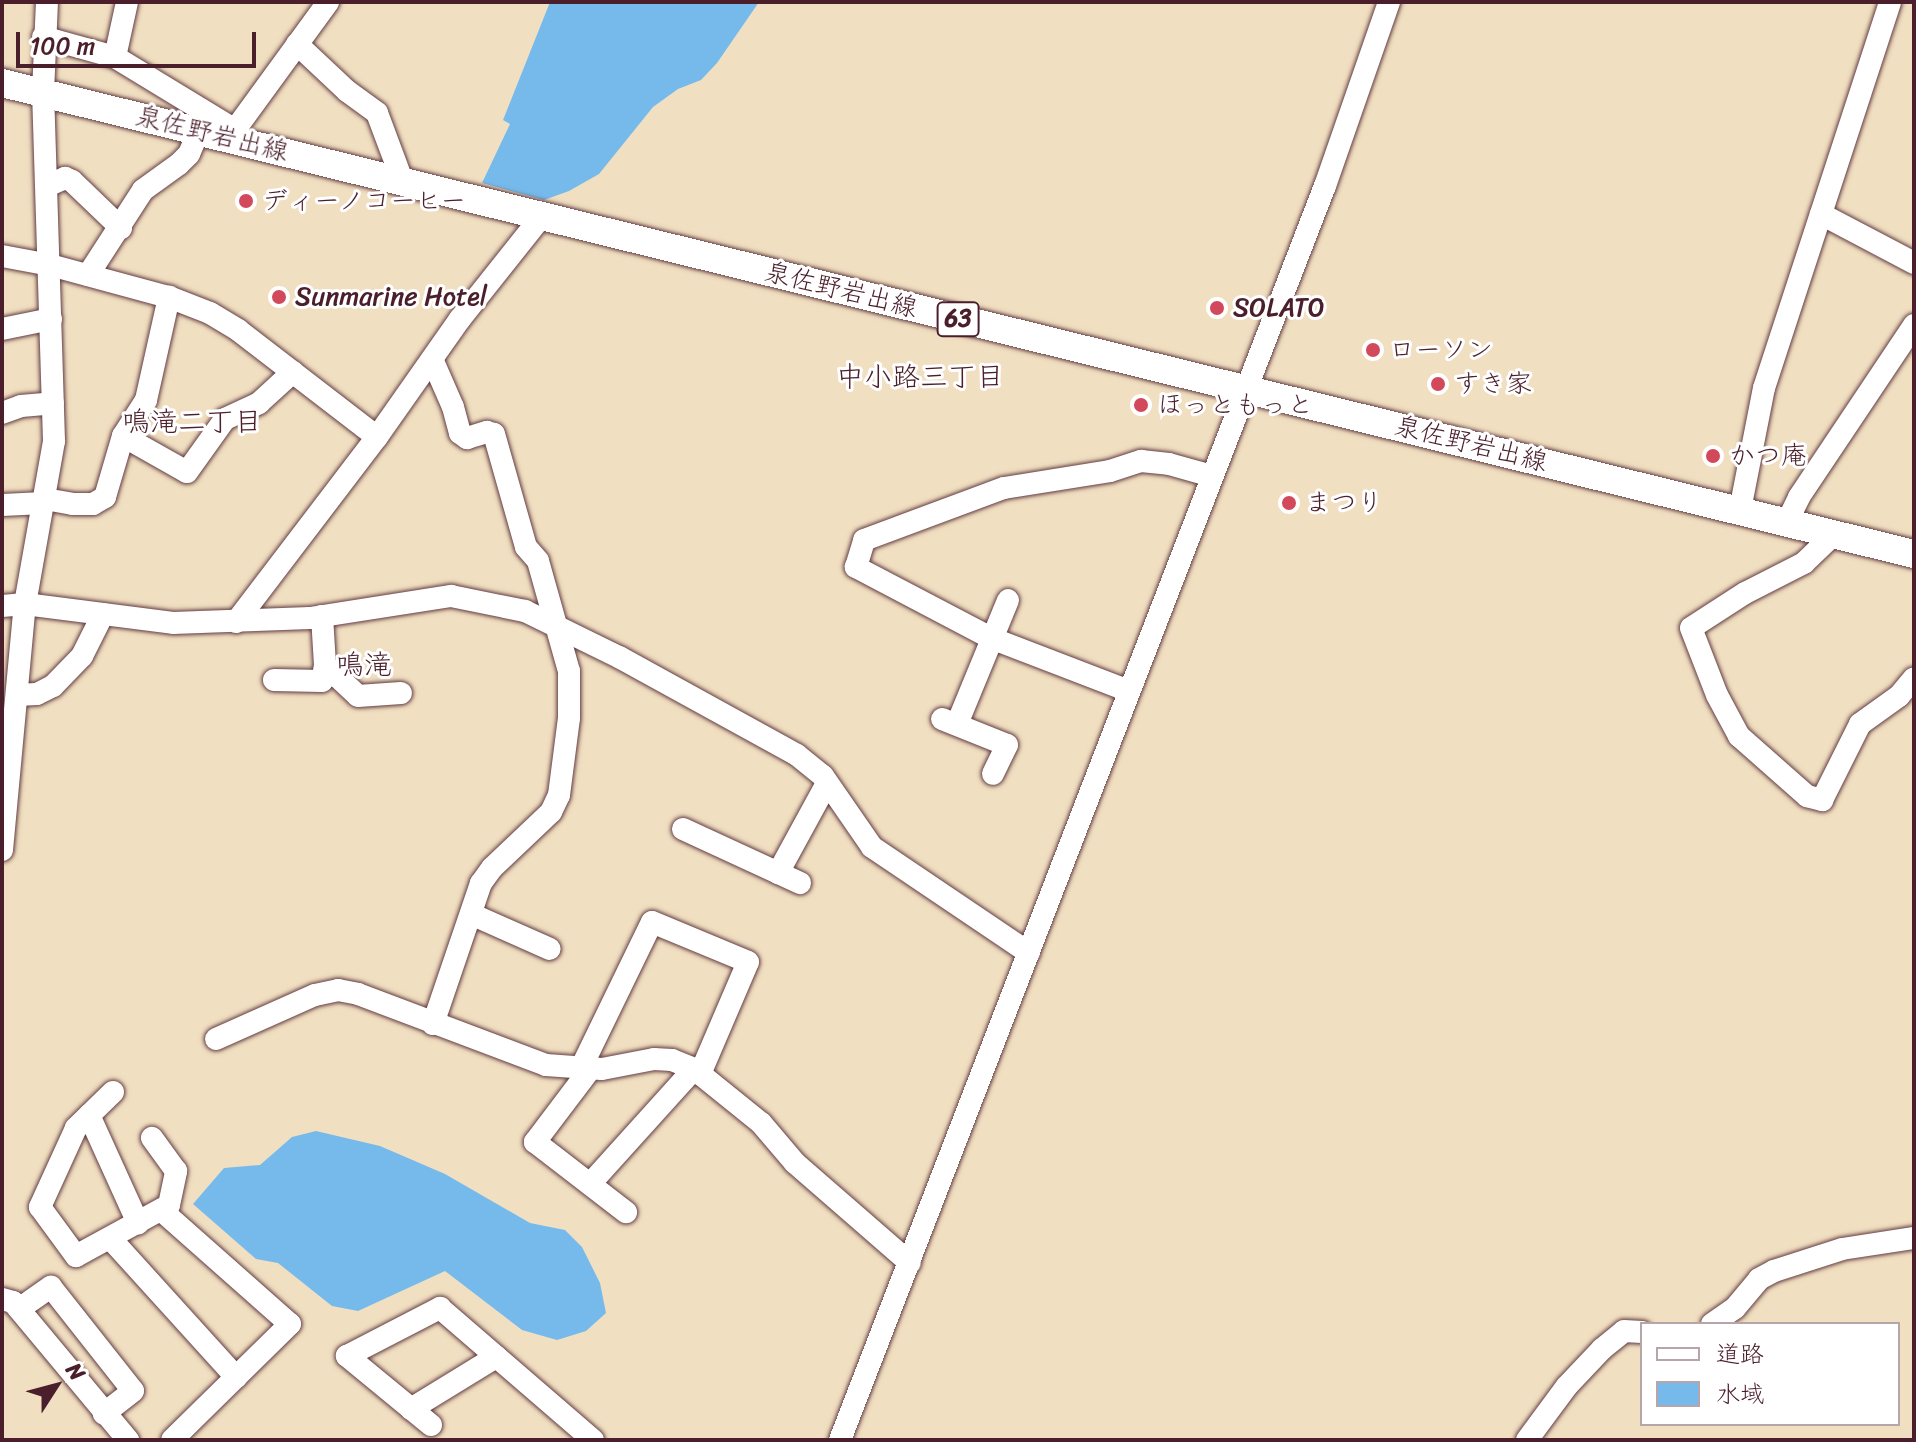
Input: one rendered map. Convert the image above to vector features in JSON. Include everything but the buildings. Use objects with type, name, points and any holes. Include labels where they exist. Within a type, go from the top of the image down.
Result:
[{"type":"main road","name":"泉佐野岩出線","points":[[2,83],[199,131],[232,134],[542,216],[1914,554]]},
{"type":"street","points":[[2,850],[12,690],[54,441],[43,93],[43,37],[47,2]]},
{"type":"street","points":[[115,57],[127,2]]},
{"type":"street","points":[[43,37],[115,57],[232,134],[328,2]]},
{"type":"street","points":[[840,1440],[1325,186],[1389,2]]},
{"type":"street","points":[[1740,510],[1764,388],[1890,2]]},
{"type":"street","points":[[297,44],[347,91],[377,113],[402,180]]},
{"type":"street","points":[[88,275],[151,182],[189,154],[199,131]]},
{"type":"street","points":[[47,186],[65,178],[72,181],[121,228]]},
{"type":"street","points":[[1821,214],[1914,263]]},
{"type":"street","points":[[236,622],[542,216]]},
{"type":"street","points":[[2,256],[50,265],[169,297],[210,313],[238,330],[377,437]]},
{"type":"street","points":[[2,505],[45,501],[93,504],[105,497],[123,436],[146,400],[169,297]]},
{"type":"street","points":[[2,329],[51,319]]},
{"type":"street","points":[[1787,522],[1799,497],[1914,325]]},
{"type":"street","points":[[432,359],[453,407],[460,433],[467,438],[487,432],[494,434],[526,547],[538,561],[569,671],[569,718],[559,795],[551,812],[492,868],[481,883],[433,1024]]},
{"type":"street","points":[[123,436],[187,472],[225,419],[259,403],[293,372]]},
{"type":"street","points":[[2,413],[21,406],[53,403]]},
{"type":"street","points":[[1129,691],[991,638],[856,567],[864,540],[1004,488],[1110,471],[1141,461],[1169,464],[1212,476]]},
{"type":"street","points":[[1834,534],[1804,563],[1745,593],[1691,628],[1717,695],[1739,736],[1807,796],[1822,800],[1860,724],[1899,696],[1914,678]]},
{"type":"street","points":[[2,606],[25,604],[173,623],[322,616],[451,596],[525,611],[797,755],[827,783],[872,847],[1029,953]]},
{"type":"street","points":[[993,774],[1007,745],[949,722],[1008,600]]},
{"type":"street","points":[[12,690],[37,694],[53,686],[82,656],[103,614]]},
{"type":"street","points":[[274,680],[322,681],[325,665],[322,616]]},
{"type":"street","points":[[325,665],[358,696],[401,693]]},
{"type":"street","points":[[778,873],[827,783]]},
{"type":"street","points":[[683,829],[800,883]]},
{"type":"street","points":[[471,914],[550,949]]},
{"type":"street","points":[[590,1184],[697,1072],[748,962],[652,922],[587,1067],[535,1142],[626,1212]]},
{"type":"street","points":[[216,1039],[315,995],[338,990],[358,994],[546,1065],[623,1067],[654,1059],[672,1060],[697,1072],[761,1123],[795,1163],[910,1263]]},
{"type":"street","points":[[113,1092],[76,1128],[40,1207],[76,1256],[169,1205],[176,1171],[152,1138]]},
{"type":"street","points":[[89,1115],[138,1223]]},
{"type":"street","points":[[161,1210],[290,1324],[172,1440]]},
{"type":"street","points":[[110,1238],[236,1377]]},
{"type":"street","points":[[1715,1322],[1735,1308],[1759,1279],[1774,1271],[1842,1249],[1914,1238]]},
{"type":"street","points":[[104,1414],[133,1391],[51,1287],[10,1304],[104,1414],[128,1440]]},
{"type":"street","points":[[431,1425],[347,1356],[440,1308],[590,1439]]},
{"type":"street","points":[[1527,1440],[1567,1386],[1602,1349],[1624,1331],[1640,1332]]},
{"type":"street","points":[[411,1409],[496,1357]]},
{"type":"water","points":[[550,2],[759,2],[717,63],[701,80],[678,89],[653,107],[599,174],[569,191],[544,200],[482,183],[510,124],[503,120]]},
{"type":"water","points":[[316,1131],[380,1146],[445,1174],[530,1223],[565,1230],[582,1247],[600,1283],[606,1313],[586,1331],[557,1340],[522,1330],[445,1271],[358,1311],[332,1306],[278,1263],[256,1259],[193,1204],[224,1168],[260,1165],[292,1137]]},
{"type":"place","name":"ディーノコーヒー","points":[[246,201]]},
{"type":"place","name":"Sunmarine Hotel","points":[[279,297]]},
{"type":"place","name":"SOLATO","points":[[1217,308]]},
{"type":"place","name":"ローソン","points":[[1373,350]]},
{"type":"place","name":"すき家","points":[[1438,384]]},
{"type":"place","name":"ほっともっと","points":[[1141,405]]},
{"type":"place","name":"かつ庵","points":[[1713,456]]},
{"type":"place","name":"まつり","points":[[1289,503]]},
{"type":"district","name":"中小路三丁目","points":[[920,377]]},
{"type":"district","name":"鳴滝二丁目","points":[[192,422]]},
{"type":"district","name":"鳴滝","points":[[364,665]]}]
